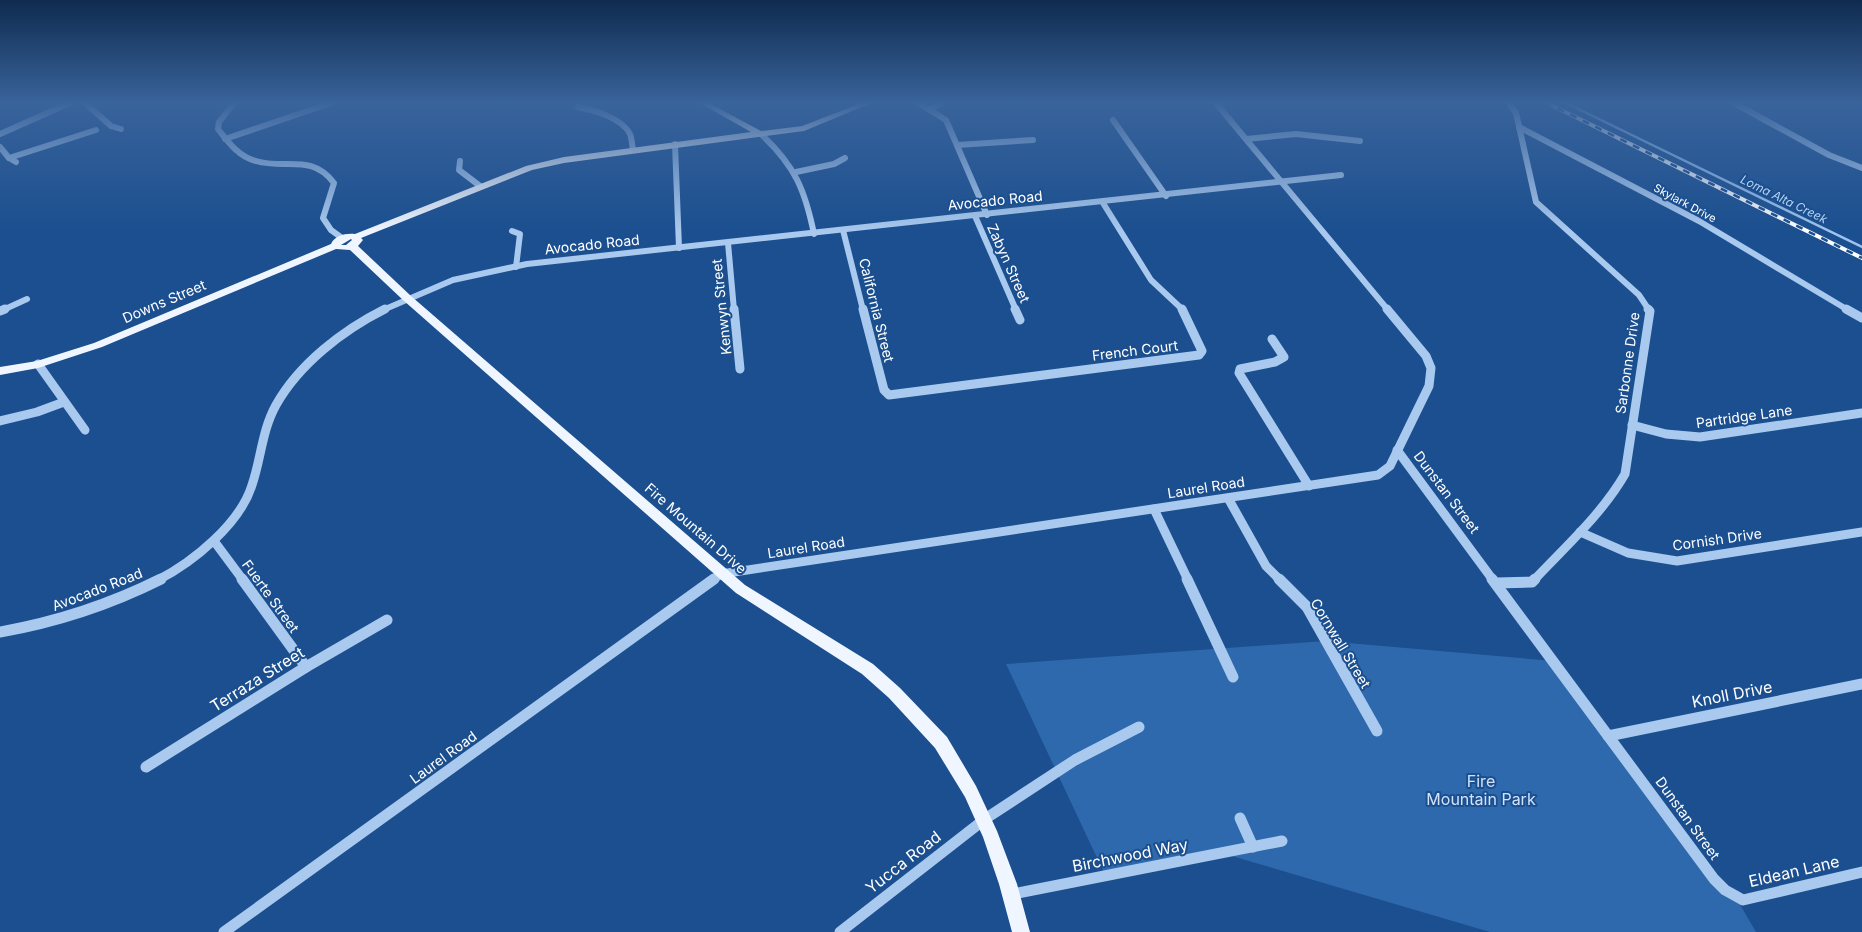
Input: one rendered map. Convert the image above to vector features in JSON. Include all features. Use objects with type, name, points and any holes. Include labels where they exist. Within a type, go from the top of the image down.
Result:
[{"type":"main road","name":"Downs Street","points":[[0,372],[38,364],[98,345],[480,186],[529,168],[564,160],[665,145]]},
{"type":"main road","name":"Fire Mountain Drive","points":[[346,242],[406,298],[696,550],[721,574],[791,622],[855,660],[890,689],[944,746],[986,819],[1013,894],[1021,932]]},
{"type":"street","points":[[9,158],[48,145]]},
{"type":"street","name":"Fire Mountain Drive","points":[[232,145],[245,157],[263,163],[312,166],[324,170],[334,183],[333,192],[322,213],[324,223],[328,229],[346,242]]},
{"type":"street","points":[[632,145],[633,150]]},
{"type":"street","points":[[675,145],[679,248]]},
{"type":"street","points":[[772,145],[789,162],[805,191],[814,234]]},
{"type":"street","points":[[956,146],[963,145]]},
{"type":"street","points":[[1131,145],[1166,196]]},
{"type":"street","name":"Dunstan Street","points":[[1251,145],[1426,356],[1431,368],[1429,386],[1397,450],[1714,879],[1725,890],[1735,896]]},
{"type":"street","name":"Sarbonne Drive","points":[[1497,583],[1532,582],[1580,532],[1622,480],[1650,311],[1639,295],[1536,202],[1523,145]]},
{"type":"street","name":"Skylark Drive","points":[[1555,145],[1700,221],[1862,318]]},
{"type":"street","points":[[1812,145],[1829,155],[1862,168]]},
{"type":"street","name":"Zabyn Street","points":[[956,146],[987,215]]},
{"type":"street","points":[[0,147],[9,158],[16,162]]},
{"type":"street","points":[[796,172],[834,164],[844,158]]},
{"type":"street","points":[[460,161],[459,170],[480,186]]},
{"type":"street","name":"Avocado Road","points":[[0,632],[72,616],[134,592],[185,564],[224,532],[248,498],[267,422],[282,394],[324,348],[354,326],[406,298],[454,279],[516,267],[1283,183],[1341,175]]},
{"type":"street","name":"French Court","points":[[889,395],[1199,354],[1202,351],[1182,306],[1151,280],[1103,203]]},
{"type":"street","name":"Zabyn Street","points":[[975,216],[1020,320]]},
{"type":"street","name":"California Street","points":[[843,230],[884,390],[889,395]]},
{"type":"street","points":[[512,231],[520,234],[516,267]]},
{"type":"street","name":"Kenwyn Street","points":[[728,243],[740,369]]},
{"type":"street","points":[[0,311],[27,299]]},
{"type":"street","points":[[1272,339],[1284,357],[1280,361],[1246,366],[1240,369],[1239,373],[1309,486]]},
{"type":"street","points":[[38,364],[85,430]]},
{"type":"street","points":[[0,421],[37,412],[64,402]]},
{"type":"street","name":"Partridge Lane","points":[[1632,425],[1653,432],[1700,437],[1862,413]]},
{"type":"street","name":"Laurel Road","points":[[224,932],[721,574],[1378,476],[1390,466],[1397,450]]},
{"type":"street","name":"Cornwall Street","points":[[1228,498],[1266,566],[1306,607],[1377,730]]},
{"type":"street","points":[[1154,509],[1233,677]]},
{"type":"street","name":"Cornish Drive","points":[[1580,532],[1628,553],[1677,561],[1862,532]]},
{"type":"street","name":"Fuerte Street","points":[[214,541],[306,668]]},
{"type":"street","name":"Terraza Street","points":[[146,767],[387,620]]},
{"type":"street","name":"Knoll Drive","points":[[1608,736],[1862,684]]},
{"type":"street","name":"Yucca Road","points":[[840,932],[986,819],[1075,760],[1139,727]]},
{"type":"street","points":[[1240,818],[1253,847]]},
{"type":"street","name":"Birchwood Way","points":[[1013,894],[1282,841]]},
{"type":"street","name":"Eldean Lane","points":[[1735,896],[1743,900],[1862,872]]},
{"type":"green space","name":"Fire Mountain Park","points":[[1325,641],[1554,661],[1718,885],[1735,896],[1756,932],[1490,932],[1225,854],[1106,877],[1006,664]]},
{"type":"waterway","name":"Loma Alta Creek","points":[[1653,145],[1862,247]]},
{"type":"railway","points":[[1633,145],[1862,258]]}]
